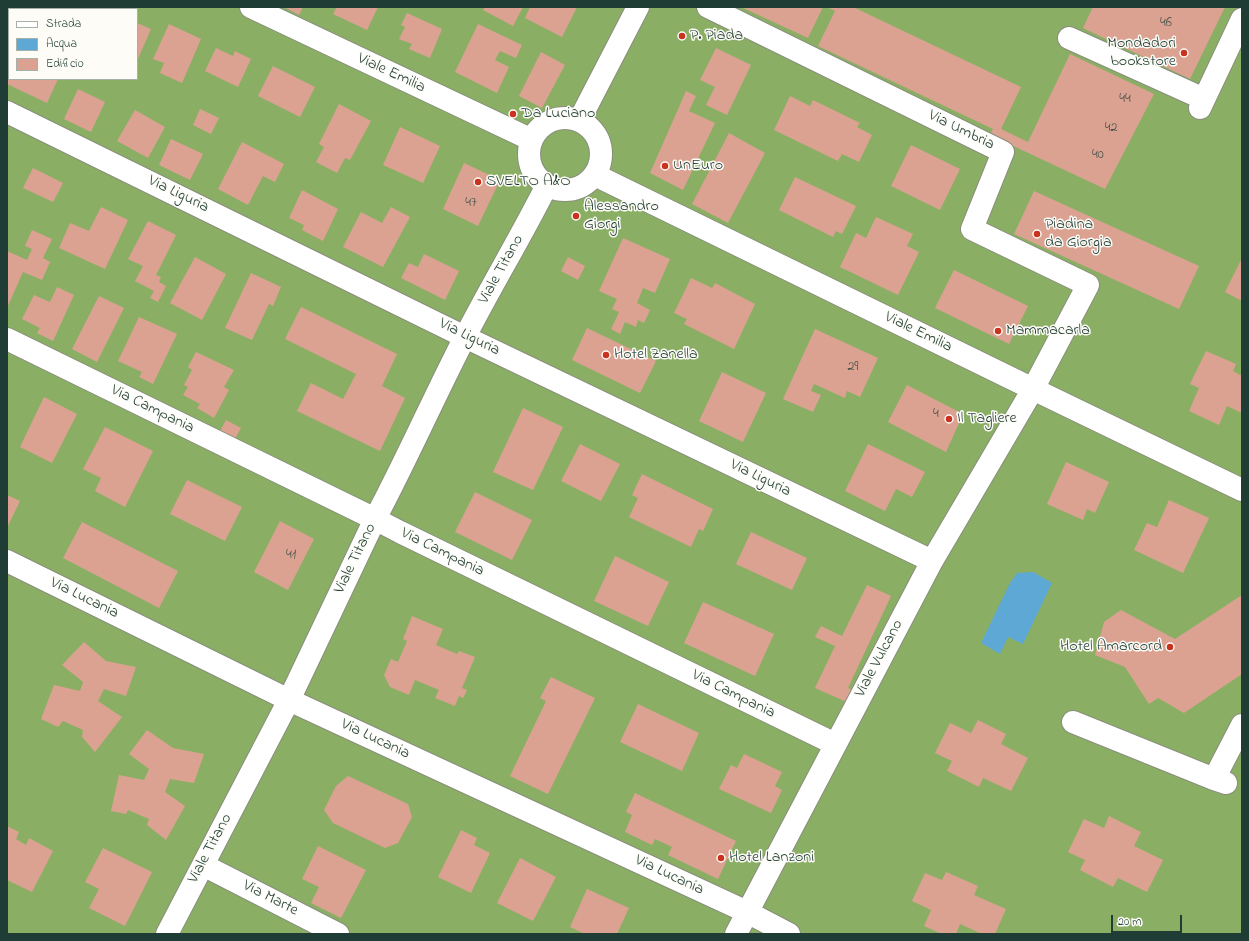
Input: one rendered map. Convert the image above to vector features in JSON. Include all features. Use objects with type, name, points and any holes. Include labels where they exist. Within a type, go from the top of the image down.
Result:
[{"type":"street","name":"Viale Emilia","points":[[251,7],[532,140]]},
{"type":"street","points":[[579,122],[638,7]]},
{"type":"street","name":"Via Umbria","points":[[708,7],[1004,152],[972,228],[1088,285],[1033,390]]},
{"type":"street","points":[[1069,38],[1202,103],[1242,19]]},
{"type":"street","name":"Via Liguria","points":[[7,112],[465,337],[932,561]]},
{"type":"street","points":[[570,118],[579,122],[588,127],[595,135],[599,144],[601,155],[600,165],[588,182],[578,188],[568,190],[557,189],[547,185],[540,180],[531,166],[529,157],[532,140],[544,125],[552,121],[570,118]]},
{"type":"street","name":"Viale Emilia","points":[[595,174],[1033,390],[1242,490]]},
{"type":"street","name":"Viale Titano","points":[[167,934],[289,700],[375,519],[465,337],[547,185]]},
{"type":"street","name":"Via Campania","points":[[7,339],[407,536],[835,744]]},
{"type":"street","name":"Viale Vulcano","points":[[736,934],[932,561],[1033,390]]},
{"type":"street","name":"Via Lucania","points":[[7,561],[289,700],[747,912],[789,934]]},
{"type":"street","points":[[1073,722],[1220,781],[1242,725]]},
{"type":"street","name":"Via Marte","points":[[203,865],[338,934]]},
{"type":"green space","points":[[7,7],[1242,7],[1242,934],[7,934]]},
{"type":"water","points":[[1033,572],[1052,583],[1023,644],[1008,637],[1000,654],[981,643],[1010,583],[1017,573]]},
{"type":"building","points":[[37,7],[74,7],[74,8]]},
{"type":"building","points":[[284,7],[303,7],[299,15]]},
{"type":"building","points":[[337,7],[378,7],[367,30],[333,14]]},
{"type":"building","points":[[485,7],[523,7],[513,26],[483,10]]},
{"type":"building","points":[[530,7],[577,7],[562,37],[525,18]]},
{"type":"building","points":[[741,7],[823,7],[808,38]]},
{"type":"building","points":[[827,7],[853,7],[1021,87],[1001,129],[1028,142],[1070,54],[1154,94],[1105,189],[990,135],[993,129],[818,46],[835,11]]},
{"type":"building","points":[[1093,7],[1225,7],[1190,79],[1083,28]]},
{"type":"building","points":[[407,13],[442,29],[430,58],[409,49],[412,44],[399,39],[405,27],[401,25]]},
{"type":"building","points":[[138,23],[151,29],[138,59]]},
{"type":"building","points":[[169,24],[201,39],[182,83],[160,73],[164,63],[153,59]]},
{"type":"building","points":[[478,24],[522,45],[516,58],[500,51],[495,60],[509,67],[497,93],[455,72]]},
{"type":"building","points":[[216,48],[233,56],[235,51],[251,59],[238,87],[205,71]]},
{"type":"building","points":[[716,48],[751,65],[727,115],[706,105],[715,87],[700,80]]},
{"type":"building","points":[[541,52],[565,65],[542,108],[519,96]]},
{"type":"building","points":[[273,66],[315,87],[300,117],[258,96]]},
{"type":"building","points":[[8,75],[8,80],[58,80],[47,103],[7,84]]},
{"type":"building","points":[[78,89],[105,102],[91,132],[64,119]]},
{"type":"building","points":[[686,91],[696,96],[689,111],[715,123],[683,190],[650,173]]},
{"type":"building","points":[[790,96],[810,106],[813,100],[860,123],[857,127],[872,135],[859,162],[842,154],[838,161],[774,130]]},
{"type":"building","points":[[339,104],[371,121],[350,160],[345,158],[337,173],[316,162],[324,147],[319,144]]},
{"type":"building","points":[[200,109],[219,118],[211,134],[193,125]]},
{"type":"building","points":[[135,110],[165,127],[148,158],[117,141]]},
{"type":"building","points":[[400,127],[440,146],[423,183],[383,165]]},
{"type":"building","points":[[729,133],[765,153],[728,223],[692,204]]},
{"type":"building","points":[[171,139],[203,154],[190,180],[159,165]]},
{"type":"building","points":[[242,142],[284,164],[275,182],[263,176],[248,205],[218,189]]},
{"type":"building","points":[[911,145],[960,169],[940,210],[891,186]]},
{"type":"building","points":[[464,163],[500,180],[478,226],[443,209]]},
{"type":"building","points":[[33,168],[63,183],[53,202],[23,188]]},
{"type":"building","points":[[795,177],[856,206],[842,234],[836,231],[833,237],[779,210]]},
{"type":"building","points":[[302,190],[338,209],[323,241],[302,230],[304,225],[289,218]]},
{"type":"building","points":[[1034,191],[1199,266],[1179,309],[1014,234]]},
{"type":"building","points":[[101,207],[128,220],[105,269],[59,248],[70,223],[89,231]]},
{"type":"building","points":[[391,207],[410,217],[383,267],[343,247],[361,212],[382,223]]},
{"type":"building","points":[[876,217],[913,234],[907,246],[919,252],[898,295],[840,267],[856,233],[866,238]]},
{"type":"building","points":[[148,221],[176,235],[156,275],[161,277],[159,282],[166,286],[158,302],[150,298],[154,291],[135,281],[143,266],[128,259]]},
{"type":"building","points":[[32,230],[52,239],[43,258],[50,262],[42,280],[23,272],[7,308],[7,251],[27,260],[32,249],[25,246]]},
{"type":"building","points":[[623,238],[670,259],[655,293],[643,288],[637,303],[650,310],[644,323],[638,320],[636,327],[625,322],[620,334],[611,329],[619,312],[612,309],[617,299],[599,291]]},
{"type":"building","points":[[424,254],[459,271],[445,300],[401,278],[409,263],[418,267]]},
{"type":"building","points":[[195,257],[226,274],[202,320],[170,303]]},
{"type":"building","points":[[568,257],[585,266],[578,280],[561,271]]},
{"type":"building","points":[[1242,258],[1242,301],[1225,292]]},
{"type":"building","points":[[954,270],[1028,306],[1009,344],[935,308]]},
{"type":"building","points":[[251,273],[281,287],[273,306],[269,304],[252,340],[225,328]]},
{"type":"building","points":[[691,278],[712,288],[715,283],[755,304],[734,349],[684,324],[687,319],[674,313]]},
{"type":"building","points":[[57,287],[74,295],[53,341],[37,333],[40,328],[22,319],[34,295],[50,302]]},
{"type":"building","points":[[99,296],[124,308],[97,362],[72,349]]},
{"type":"building","points":[[301,307],[397,354],[382,386],[405,398],[380,451],[297,411],[311,383],[343,399],[356,374],[285,339]]},
{"type":"building","points":[[139,317],[177,334],[153,384],[139,377],[142,372],[118,361]]},
{"type":"building","points":[[587,328],[656,361],[640,393],[572,360]]},
{"type":"building","points":[[815,329],[878,358],[860,397],[847,391],[845,398],[814,384],[811,391],[821,395],[813,412],[783,399]]},
{"type":"building","points":[[1206,351],[1236,364],[1233,371],[1242,376],[1242,413],[1227,406],[1219,425],[1189,411],[1199,388],[1190,384]]},
{"type":"building","points":[[196,352],[234,370],[224,387],[229,390],[214,418],[197,408],[200,404],[183,395],[188,387],[184,385],[192,370],[188,367]]},
{"type":"building","points":[[722,372],[766,393],[743,442],[699,421]]},
{"type":"building","points":[[907,385],[963,414],[946,452],[888,422]]},
{"type":"building","points":[[44,397],[77,414],[52,463],[20,447]]},
{"type":"building","points":[[523,408],[563,427],[533,490],[493,472]]},
{"type":"building","points":[[226,420],[241,428],[235,439],[220,431]]},
{"type":"building","points":[[105,427],[153,451],[125,507],[95,491],[101,478],[83,469]]},
{"type":"building","points":[[580,444],[620,464],[601,501],[561,481]]},
{"type":"building","points":[[868,444],[925,472],[912,497],[896,489],[885,511],[845,491]]},
{"type":"building","points":[[1066,462],[1109,482],[1095,513],[1087,509],[1083,520],[1047,504]]},
{"type":"building","points":[[642,474],[713,509],[703,531],[699,529],[691,547],[629,517],[638,498],[632,495]]},
{"type":"building","points":[[187,480],[242,507],[225,541],[170,514]]},
{"type":"building","points":[[475,492],[532,520],[512,560],[455,532]]},
{"type":"building","points":[[7,495],[20,501],[7,528]]},
{"type":"building","points":[[1169,500],[1209,518],[1183,573],[1134,550],[1147,523],[1157,527]]},
{"type":"building","points":[[280,521],[314,539],[288,590],[254,572]]},
{"type":"building","points":[[82,522],[178,571],[159,608],[63,558]]},
{"type":"building","points":[[751,532],[807,558],[792,590],[736,564]]},
{"type":"building","points":[[615,556],[669,582],[648,626],[594,601]]},
{"type":"building","points":[[867,585],[891,596],[848,688],[854,691],[849,703],[815,688],[835,646],[815,637],[821,626],[842,636]]},
{"type":"building","name":"Hotel Amarcord","points":[[1242,595],[1242,674],[1184,713],[1158,698],[1149,704],[1125,667],[1095,655],[1104,622],[1121,610],[1175,639]]},
{"type":"building","points":[[703,602],[774,634],[755,676],[684,643]]},
{"type":"building","points":[[412,616],[443,629],[436,645],[457,654],[459,651],[475,657],[462,688],[467,690],[463,698],[459,696],[455,706],[435,698],[439,690],[415,680],[409,695],[390,687],[384,675],[391,659],[398,662],[407,641],[403,639]]},
{"type":"building","points":[[84,642],[106,661],[136,667],[126,696],[104,689],[98,701],[122,717],[95,752],[82,737],[83,730],[63,721],[58,727],[41,719],[54,685],[80,691],[83,682],[62,665]]},
{"type":"building","points":[[551,677],[595,698],[548,794],[510,776],[546,701],[540,698]]},
{"type":"building","points":[[638,704],[699,733],[682,771],[620,742]]},
{"type":"building","points":[[978,720],[1006,734],[1001,744],[1028,758],[1011,791],[983,778],[979,787],[947,771],[952,761],[935,753],[950,723],[971,733]]},
{"type":"building","points":[[147,730],[173,748],[204,754],[194,783],[170,779],[165,792],[185,806],[166,840],[147,825],[149,819],[128,810],[126,814],[111,811],[119,775],[144,780],[149,769],[129,754]]},
{"type":"building","points":[[744,754],[782,772],[775,786],[782,790],[771,813],[719,789],[731,765],[737,768]]},
{"type":"building","points":[[348,776],[408,804],[412,817],[398,843],[385,848],[333,823],[324,810],[336,786]]},
{"type":"building","points":[[635,793],[736,841],[718,879],[668,855],[672,847],[655,839],[652,845],[625,832],[632,815],[626,812]]},
{"type":"building","points":[[1109,816],[1141,832],[1134,846],[1163,860],[1147,892],[1118,878],[1113,887],[1080,870],[1085,860],[1068,852],[1084,819],[1104,828]]},
{"type":"building","points":[[7,826],[19,832],[16,839],[26,845],[29,838],[53,851],[32,892],[7,880]]},
{"type":"building","points":[[461,830],[477,838],[474,845],[490,853],[471,893],[438,877]]},
{"type":"building","points":[[318,846],[366,870],[341,918],[311,903],[319,887],[302,879]]},
{"type":"building","points":[[103,848],[152,872],[125,926],[89,908],[99,889],[85,882]]},
{"type":"building","points":[[520,858],[556,877],[533,921],[497,903]]},
{"type":"building","points":[[946,872],[978,886],[974,895],[1006,909],[995,934],[982,934],[960,924],[956,934],[942,934],[924,926],[931,910],[912,901],[925,873],[942,880]]},
{"type":"building","points":[[587,889],[629,908],[617,934],[585,934],[570,927]]},
{"type":"place","name":"P. Piada","points":[[682,36]]},
{"type":"place","name":"Mondadori bookstore","points":[[1184,53]]},
{"type":"place","name":"Da Luciano","points":[[513,114]]},
{"type":"place","name":"UnEuro","points":[[665,166]]},
{"type":"place","name":"SVELTO A&O","points":[[478,182]]},
{"type":"place","name":"Alessandro Giorgi","points":[[576,216]]},
{"type":"place","name":"Piadina da Giorgia","points":[[1037,234]]},
{"type":"place","name":"Mammacarla","points":[[998,331]]},
{"type":"place","name":"Hotel Zanella","points":[[606,355]]},
{"type":"place","name":"Il Tagliere","points":[[949,419]]},
{"type":"place","name":"Hotel Amarcord","points":[[1170,647]]},
{"type":"place","name":"Hotel Lanzoni","points":[[721,858]]}]
